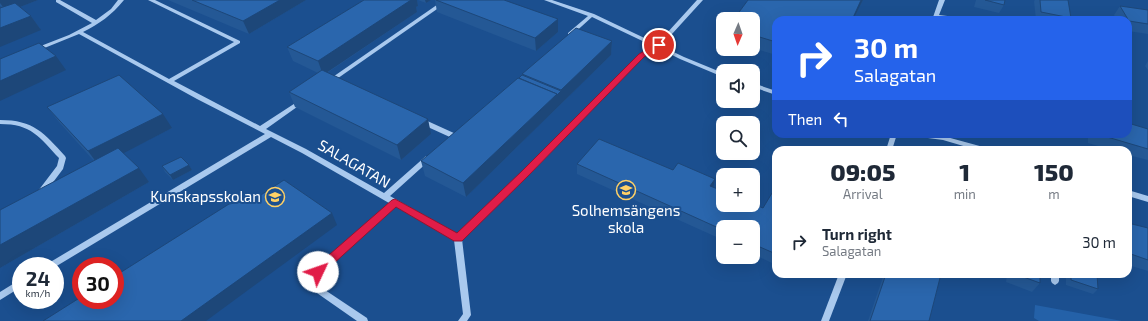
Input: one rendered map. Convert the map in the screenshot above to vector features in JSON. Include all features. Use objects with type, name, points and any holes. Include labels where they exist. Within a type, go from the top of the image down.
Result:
[{"type":"street","points":[[29,52],[98,23],[115,9],[121,0]]},
{"type":"street","points":[[152,0],[238,42],[170,81]]},
{"type":"street","points":[[325,85],[335,82],[447,0]]},
{"type":"street","points":[[548,0],[592,15],[716,72]]},
{"type":"street","points":[[462,321],[467,315],[458,238],[525,174],[642,55],[659,45],[700,0]]},
{"type":"street","points":[[936,16],[942,0]]},
{"type":"street","points":[[58,1],[98,23]]},
{"type":"street","points":[[564,40],[592,15]]},
{"type":"street","name":"SALAGATAN","points":[[79,32],[199,98],[304,151],[458,238]]},
{"type":"street","points":[[760,87],[772,92]]},
{"type":"street","points":[[261,129],[306,98]]},
{"type":"street","points":[[411,116],[454,136]]},
{"type":"street","points":[[0,122],[14,122],[30,126],[63,158],[60,167],[46,187],[35,197]]},
{"type":"street","points":[[448,141],[460,131]]},
{"type":"street","points":[[64,258],[271,134]]},
{"type":"street","points":[[943,138],[972,146]]},
{"type":"street","points":[[385,196],[436,151]]},
{"type":"street","points":[[1132,194],[1148,199]]},
{"type":"street","points":[[364,321],[306,282],[395,202]]},
{"type":"street","points":[[825,321],[841,278]]},
{"type":"street","points":[[0,296],[12,289]]},
{"type":"shaded area","points":[[1035,305],[1122,321],[1039,321],[1034,318]]},
{"type":"building","points":[[192,0],[280,0],[243,21]]},
{"type":"building","points":[[364,0],[411,0],[318,61],[287,47]]},
{"type":"building","points":[[436,0],[504,0],[558,19],[535,38]]},
{"type":"building","points":[[748,0],[861,0],[854,16],[772,16],[772,41],[760,37],[760,12],[739,12]]},
{"type":"building","points":[[985,0],[1005,0],[1004,5]]},
{"type":"building","points":[[1040,0],[1068,0],[1071,16],[1061,16],[1041,12]]},
{"type":"building","points":[[15,3],[31,16],[0,28],[0,8]]},
{"type":"building","points":[[1120,6],[1148,10],[1148,24],[1132,21],[1132,16],[1126,16]]},
{"type":"building","points":[[576,28],[612,41],[561,90],[522,74]]},
{"type":"building","points":[[39,43],[56,56],[0,81],[0,59]]},
{"type":"building","points":[[322,70],[428,119],[397,145],[289,92]]},
{"type":"building","points":[[119,75],[163,114],[88,151],[47,107]]},
{"type":"building","points":[[522,75],[561,91],[557,95],[519,78]]},
{"type":"building","points":[[518,78],[557,94],[463,183],[421,161]]},
{"type":"building","points":[[1132,124],[1148,129],[1148,149],[1111,138],[1132,138]]},
{"type":"building","points":[[599,139],[673,170],[678,163],[715,179],[710,186],[716,188],[716,212],[760,212],[760,207],[763,208],[772,193],[772,252],[760,247],[760,220],[716,220],[716,227],[577,164]]},
{"type":"building","points":[[118,148],[139,168],[0,245],[0,210]]},
{"type":"building","points":[[181,157],[189,165],[170,175],[162,166]]},
{"type":"building","points":[[284,180],[332,213],[181,321],[43,321],[72,303],[72,309],[124,309],[124,270],[229,204],[253,200]]},
{"type":"building","points":[[1132,224],[1148,228],[1148,260],[1132,254]]},
{"type":"building","points":[[885,278],[940,278],[929,321],[870,321]]},
{"type":"building","points":[[1026,278],[1040,278],[1040,283]]},
{"type":"building","points":[[1071,278],[1097,278],[1098,289],[1071,280]]},
{"type":"place","name":"Solhemsängens skola","points":[[626,190]]},
{"type":"place","name":"Kunskapsskolan","points":[[275,197]]},
{"type":"route","points":[[318,272],[395,202],[458,238],[525,174],[642,55],[659,45]]}]
